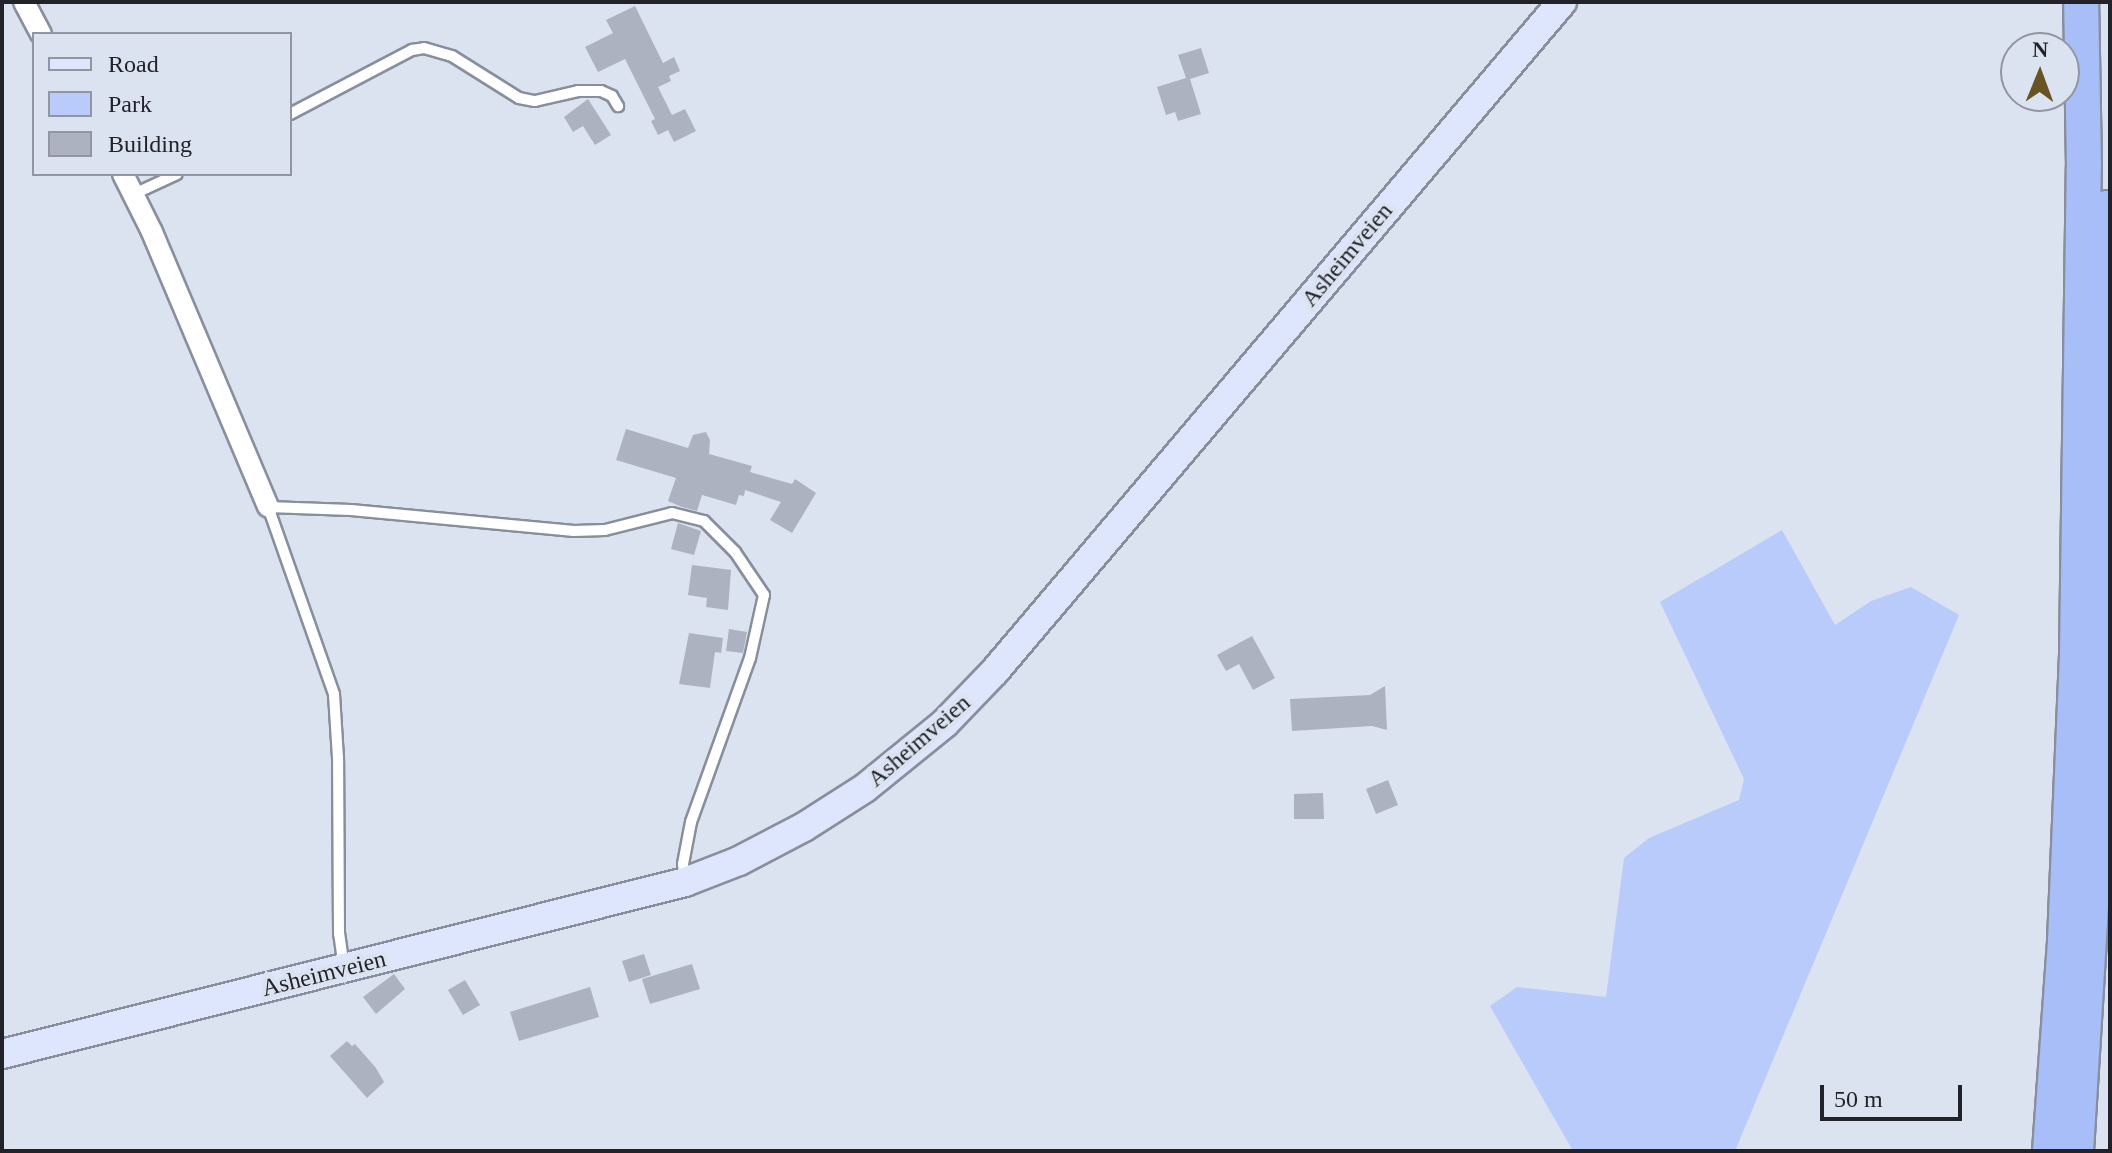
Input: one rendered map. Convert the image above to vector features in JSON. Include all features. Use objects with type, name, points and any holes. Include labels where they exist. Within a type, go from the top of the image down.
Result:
[{"type":"highway","points":[[2050,1151],[2065,941],[2077,654],[2084,167],[2081,2]]},
{"type":"highway","points":[[2076,1151],[2097,806],[2106,464],[2104,2]]},
{"type":"main road","name":"Asheimveien","points":[[2,1054],[685,882],[739,861],[804,827],[865,788],[945,723],[1005,659],[1562,2]]},
{"type":"street","points":[[24,2],[40,32]]},
{"type":"street","points":[[124,176],[268,507]]},
{"type":"lane","points":[[292,113],[412,50],[424,48],[452,56],[519,98],[535,101],[578,91],[601,91],[612,96],[618,106]]},
{"type":"lane","points":[[134,194],[173,176]]},
{"type":"lane","points":[[344,968],[339,934],[338,758],[334,694],[268,507],[351,510],[574,531],[605,530],[672,513],[704,521],[735,552],[764,595],[750,658],[691,822],[683,864],[685,882]]},
{"type":"green space","points":[[1782,530],[1835,625],[1871,601],[1911,587],[1959,615],[1735,1151],[1573,1151],[1490,1006],[1517,987],[1606,997],[1624,858],[1649,838],[1739,800],[1744,779],[1660,602]]},
{"type":"building","points":[[635,6],[663,63],[674,57],[680,71],[669,76],[671,81],[658,87],[672,115],[685,109],[696,131],[674,142],[668,130],[658,135],[651,121],[655,119],[625,59],[598,72],[585,47],[613,33],[606,20]]},
{"type":"building","points":[[1201,48],[1209,73],[1190,79],[1201,114],[1178,121],[1175,112],[1166,115],[1157,87],[1186,78],[1178,55]]},
{"type":"building","points":[[588,99],[611,135],[595,145],[583,126],[573,132],[564,117]]},
{"type":"building","points":[[626,429],[688,448],[693,435],[706,432],[710,440],[709,454],[752,466],[750,472],[792,484],[795,479],[816,493],[792,533],[770,520],[781,502],[745,490],[744,496],[739,495],[736,505],[702,495],[697,511],[682,507],[668,501],[676,478],[616,460]]},
{"type":"building","points":[[678,523],[701,531],[694,555],[671,549]]},
{"type":"building","points":[[692,565],[731,570],[728,610],[706,607],[707,598],[688,595]]},
{"type":"building","points":[[729,629],[747,632],[743,653],[726,651]]},
{"type":"building","points":[[689,633],[723,638],[721,653],[715,652],[710,688],[679,684]]},
{"type":"building","points":[[1252,636],[1275,678],[1253,690],[1239,664],[1226,671],[1217,655]]},
{"type":"building","points":[[1385,686],[1387,730],[1372,726],[1292,731],[1290,699],[1370,695]]},
{"type":"building","points":[[1388,780],[1398,805],[1376,814],[1366,789]]},
{"type":"building","points":[[1323,793],[1324,819],[1294,819],[1294,794]]},
{"type":"building","points":[[644,954],[651,975],[629,982],[622,961]]},
{"type":"building","points":[[692,964],[700,989],[650,1004],[642,979]]},
{"type":"building","points":[[394,974],[405,989],[376,1014],[363,997]]},
{"type":"building","points":[[465,980],[480,1005],[463,1015],[448,990]]},
{"type":"building","points":[[590,987],[599,1017],[519,1041],[510,1012]]},
{"type":"building","points":[[347,1041],[352,1046],[355,1044],[384,1082],[367,1098],[330,1056]]}]
